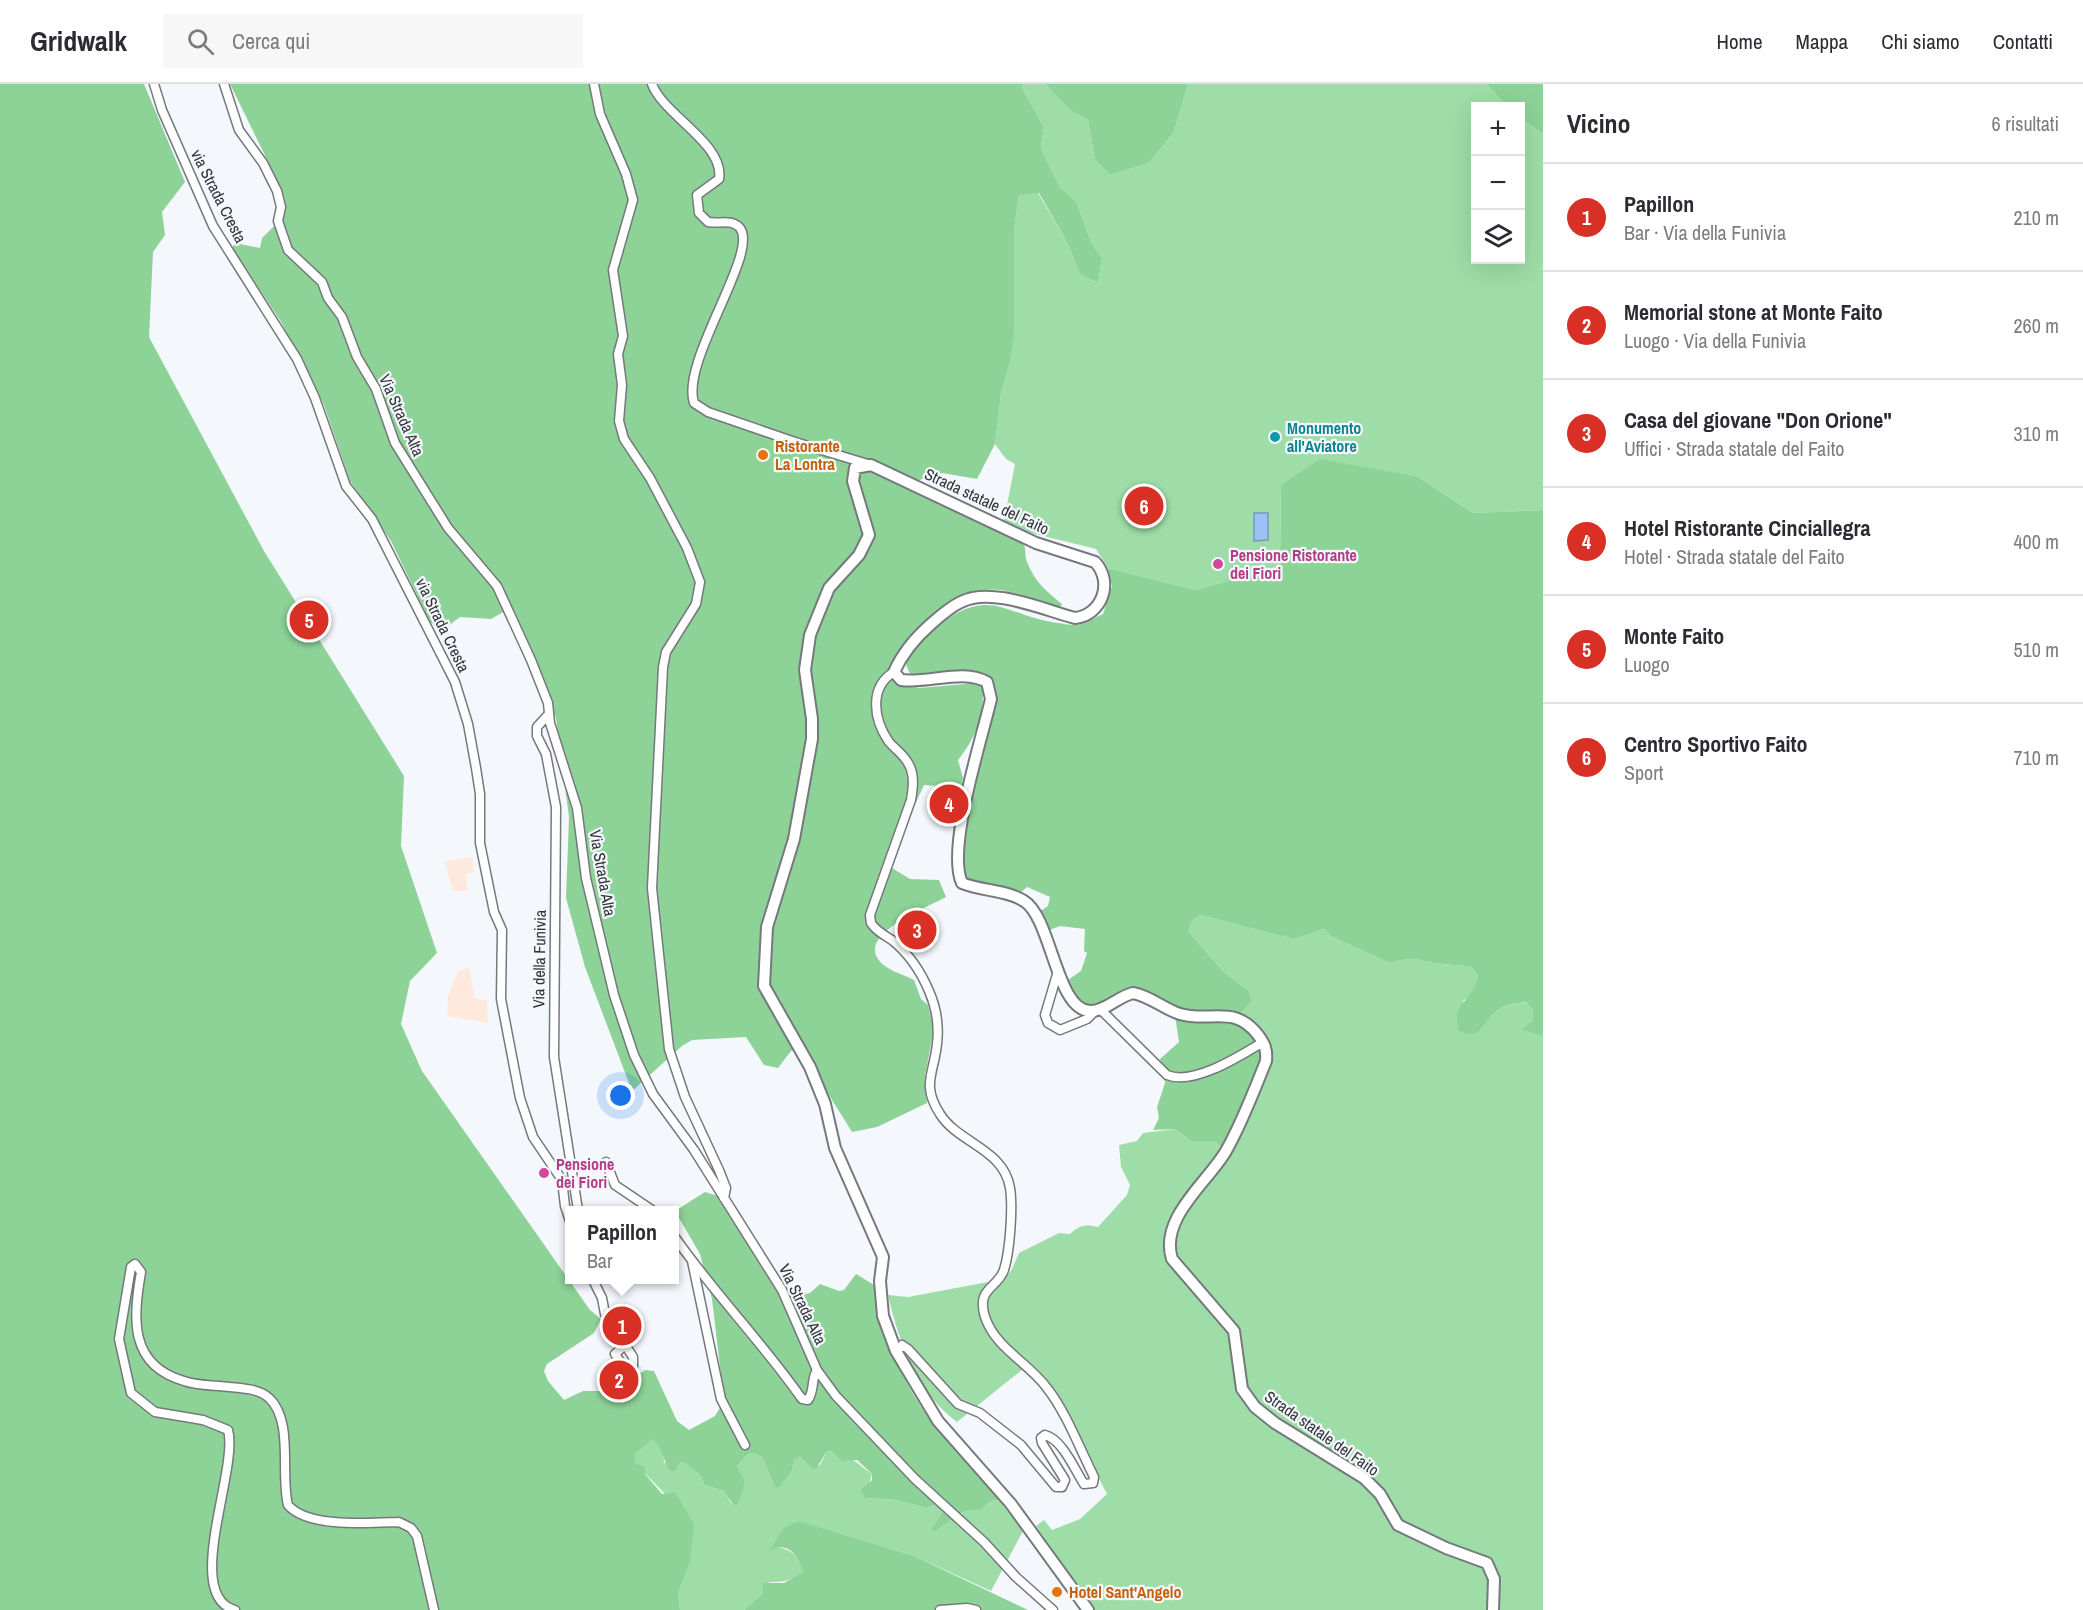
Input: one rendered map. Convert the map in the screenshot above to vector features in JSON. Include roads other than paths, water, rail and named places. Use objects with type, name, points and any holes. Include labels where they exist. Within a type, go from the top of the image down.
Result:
[{"type":"street","name":"via Strada Cresta","points":[[154,84],[162,110],[213,226],[297,359],[315,398],[346,486],[372,519],[455,682],[468,724],[476,768],[480,794],[480,843],[494,912],[502,930],[501,999],[520,1098],[533,1137],[562,1180],[565,1206]]},
{"type":"street","name":"Via Strada Alta","points":[[224,84],[239,130],[263,163],[277,191],[280,207],[278,221],[288,250],[322,282],[328,298],[342,317],[357,357],[376,389],[395,443],[448,528],[478,562],[503,597],[548,703],[548,715],[577,808],[586,878],[602,953],[634,1055],[653,1094],[694,1150],[782,1290],[818,1370],[836,1396],[907,1471],[1053,1610]]},
{"type":"street","points":[[594,84],[600,114],[626,174],[633,200],[613,270],[623,336],[618,354],[622,385],[619,421],[624,440],[659,495],[697,570],[700,582],[696,604],[666,652],[663,667],[652,888],[672,1063],[726,1188],[724,1198]]},
{"type":"street","points":[[652,84],[661,99],[713,156],[719,179],[697,195],[699,213],[708,222],[716,224],[729,222],[738,225],[742,231],[743,249],[735,275],[701,350],[693,379],[694,403],[708,412],[871,465]]},
{"type":"street","points":[[871,465],[855,468],[854,474],[869,535],[866,546],[829,588],[810,636],[805,670],[812,719],[812,739],[794,839],[767,927],[764,986],[810,1067],[825,1104],[836,1148],[883,1257],[880,1281],[883,1316],[896,1351],[938,1421],[1011,1504],[1088,1610]]},
{"type":"street","name":"Strada statale del Faito","points":[[871,465],[1036,543],[1095,562],[1104,577],[1102,597],[1092,612],[1083,617],[1075,618],[997,597],[962,601],[918,635],[901,656],[894,672]]},
{"type":"street","points":[[896,1351],[902,1345],[908,1349],[958,1404],[980,1413],[1022,1445],[1056,1487],[1063,1485],[1065,1480],[1041,1441],[1045,1435],[1051,1437],[1084,1484],[1093,1483],[1094,1477],[1048,1388],[1008,1353],[986,1317],[983,1303],[987,1288],[1003,1273],[1007,1257],[1010,1189],[999,1163],[940,1115],[929,1086],[930,1069],[937,1047],[938,1024],[930,993],[918,969],[893,941],[871,923],[870,915],[911,800],[914,783],[909,764],[888,741],[876,705],[876,690],[884,678],[894,672],[901,680],[907,681],[978,677],[987,682],[991,699],[961,826],[958,875],[962,883],[1025,901],[1035,912],[1058,971],[1074,1002],[1084,1010],[1097,1010],[1167,1075],[1176,1079],[1187,1078],[1234,1059],[1263,1042],[1248,1024],[1238,1018],[1182,1014],[1140,994],[1125,995],[1097,1010],[1087,1019],[1060,1030],[1048,1023],[1045,1015],[1058,971]]},
{"type":"street","name":"Via della Funivia","points":[[548,715],[537,727],[537,736],[546,754],[556,807],[554,1057],[577,1206]]},
{"type":"street","name":"Strada statale del Faito","points":[[1263,1042],[1267,1051],[1266,1061],[1226,1150],[1180,1210],[1172,1237],[1170,1252],[1172,1259],[1234,1331],[1242,1389],[1249,1401],[1275,1423],[1364,1478],[1380,1494],[1398,1525],[1446,1548],[1487,1563],[1494,1579],[1493,1610]]},
{"type":"street","points":[[606,1162],[615,1185],[646,1206]]},
{"type":"street","points":[[679,1242],[769,1352],[802,1399],[808,1400],[813,1394],[814,1374],[818,1370]]},
{"type":"street","points":[[692,1260],[721,1399],[745,1444]]},
{"type":"street","points":[[235,1610],[226,1604],[215,1589],[210,1559],[228,1464],[228,1430],[203,1420],[155,1412],[147,1408],[131,1393],[118,1340],[131,1267],[135,1264],[141,1272],[136,1298],[137,1324],[143,1352],[151,1363],[159,1371],[186,1382],[244,1388],[269,1398],[278,1411],[283,1430],[288,1505],[294,1512],[314,1519],[399,1522],[411,1528],[421,1549],[434,1610]]},
{"type":"street","points":[[595,1284],[602,1298],[605,1314],[625,1345]]},
{"type":"street","points":[[940,1610],[967,1608],[976,1610]]},
{"type":"water","points":[[1254,513],[1268,513],[1268,540],[1254,541]]},
{"type":"place","name":"Monumento all'Aviatore","points":[[1275,437]]},
{"type":"place","name":"Ristorante La Lontra","points":[[763,455]]},
{"type":"place","name":"Centro Sportivo Faito","points":[[1144,506]]},
{"type":"place","name":"Pensione Ristorante dei Fiori","points":[[1218,564]]},
{"type":"place","name":"Monte Faito","points":[[309,620]]},
{"type":"place","name":"Hotel Ristorante Cinciallegra","points":[[949,804]]},
{"type":"place","name":"Casa del giovane \"Don Orione\"","points":[[917,930]]},
{"type":"place","name":"Pensione dei Fiori","points":[[544,1173]]},
{"type":"place","name":"Papillon","points":[[622,1326]]},
{"type":"place","name":"Memorial stone at Monte Faito","points":[[619,1380]]},
{"type":"place","name":"Hotel Sant'Angelo","points":[[1057,1592]]}]
